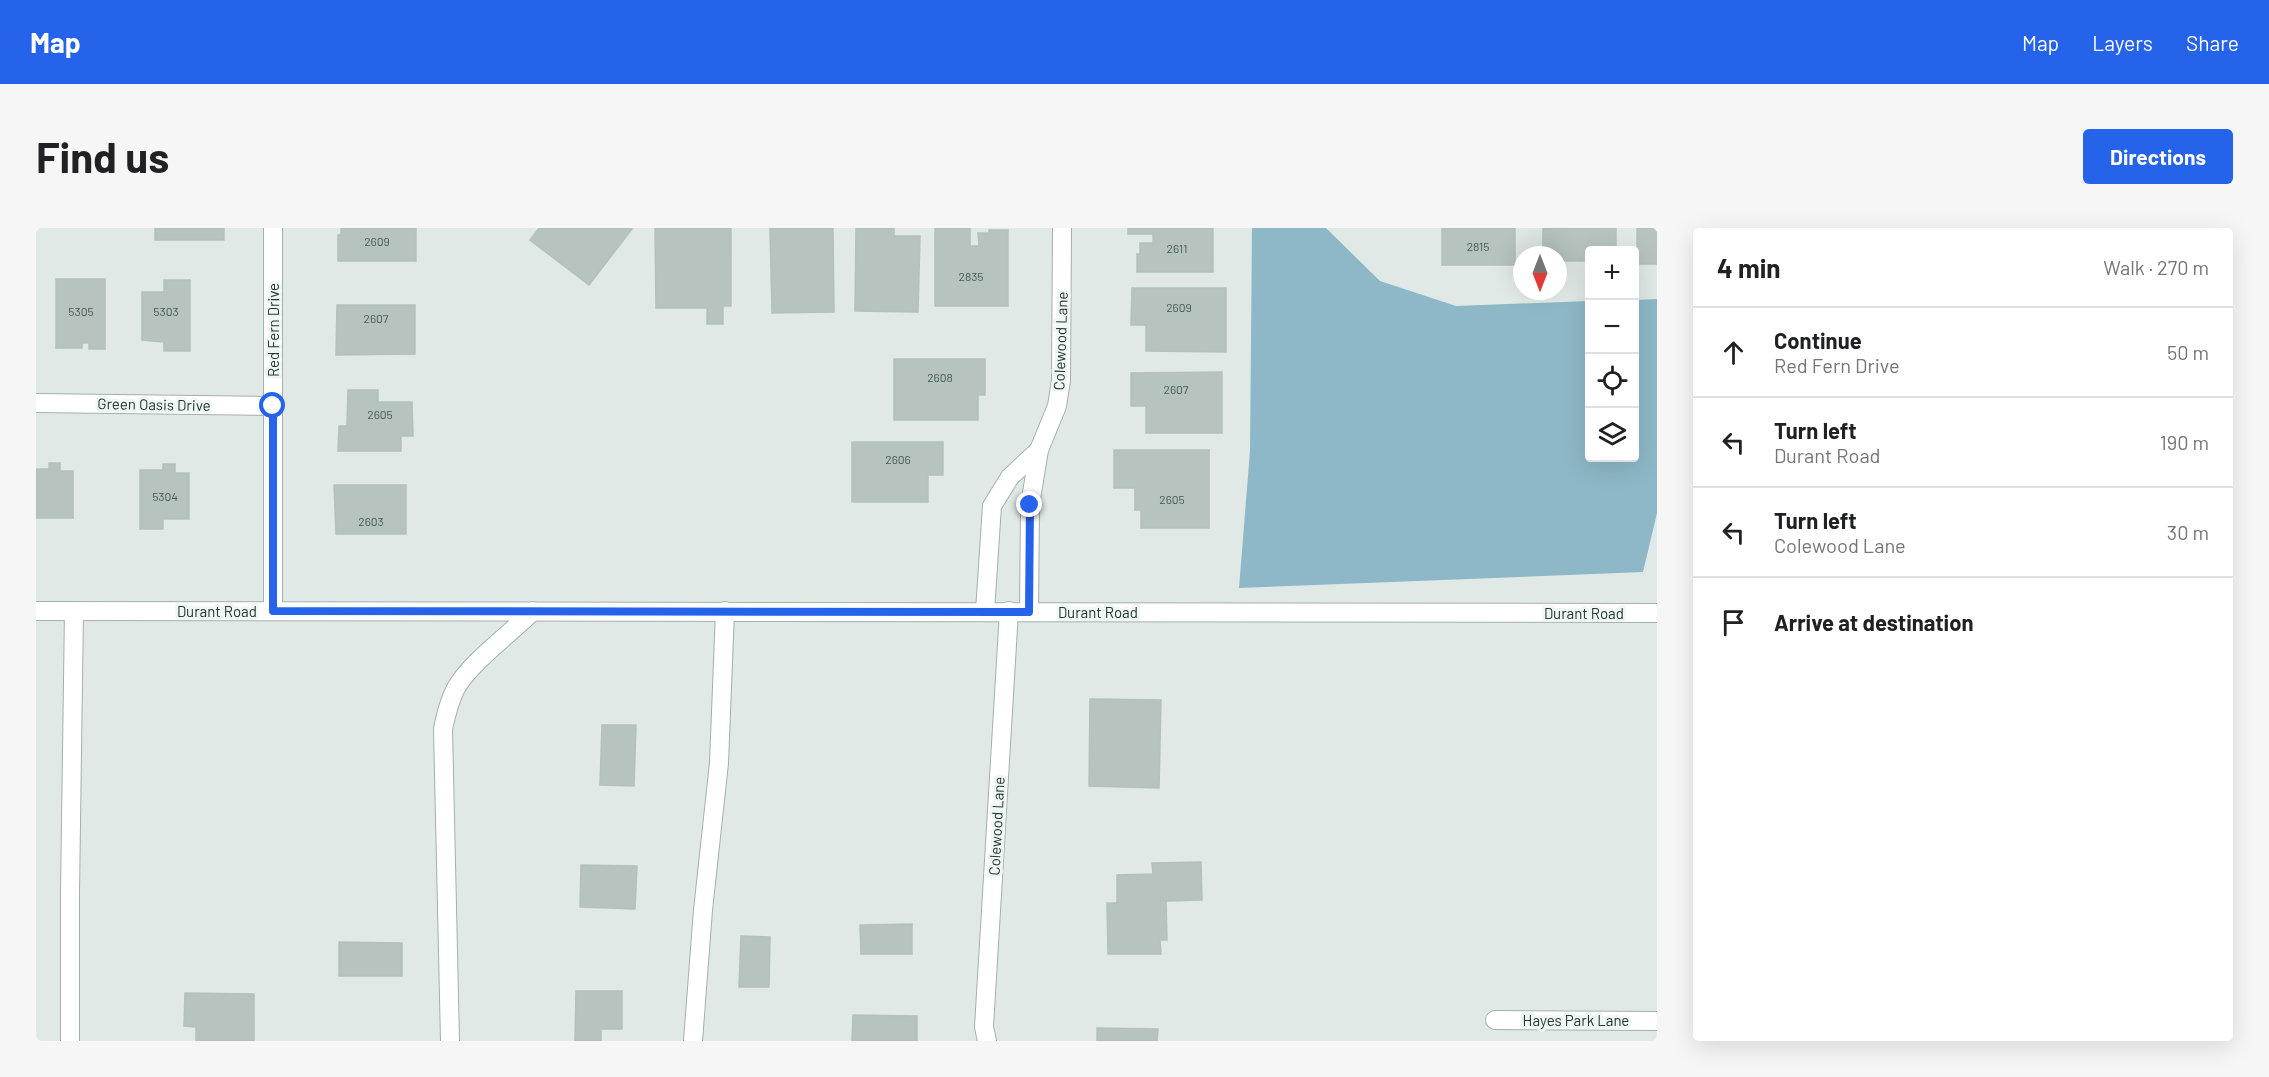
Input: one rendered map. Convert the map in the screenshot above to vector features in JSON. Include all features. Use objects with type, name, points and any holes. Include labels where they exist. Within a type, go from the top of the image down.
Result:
[{"type":"street","name":"Red Fern Drive","points":[[273,228],[273,611]]},
{"type":"street","name":"Colewood Lane","points":[[1029,612],[1030,505],[1039,450],[1057,406],[1061,380],[1062,228]]},
{"type":"street","name":"Green Oasis Drive","points":[[36,403],[273,406]]},
{"type":"street","name":"Colewood Lane","points":[[985,611],[992,506],[1010,477],[1039,450]]},
{"type":"street","name":"Durant Road","points":[[36,611],[1657,613]]},
{"type":"street","points":[[70,1041],[74,611]]},
{"type":"street","points":[[450,1041],[443,729],[456,688],[472,669],[533,611]]},
{"type":"street","points":[[693,1041],[703,910],[719,763],[725,611]]},
{"type":"street","name":"Colewood Lane","points":[[987,1041],[984,1027],[1009,611]]},
{"type":"street","name":"Hayes Park Lane","points":[[1495,1020],[1657,1021]]},
{"type":"water","points":[[1252,228],[1326,228],[1380,281],[1456,306],[1585,301],[1585,462],[1639,462],[1639,300],[1657,299],[1657,513],[1643,572],[1239,588],[1250,451]]},
{"type":"building","points":[[155,228],[224,228],[224,240],[155,240]]},
{"type":"building","points":[[341,228],[416,228],[416,261],[338,261],[338,235],[341,235]]},
{"type":"building","points":[[539,228],[632,229],[589,285],[530,240]]},
{"type":"building","points":[[655,228],[731,228],[731,306],[723,306],[723,324],[707,324],[707,308],[656,308]]},
{"type":"building","points":[[770,228],[833,228],[834,312],[772,313]]},
{"type":"building","points":[[856,228],[894,228],[894,236],[920,236],[918,312],[855,311]]},
{"type":"building","points":[[935,228],[970,228],[970,246],[979,246],[978,233],[989,233],[989,230],[1008,230],[1008,306],[935,306]]},
{"type":"building","points":[[1128,228],[1213,228],[1213,272],[1137,272],[1137,254],[1140,254],[1140,243],[1153,243],[1153,234],[1128,234]]},
{"type":"building","points":[[1442,228],[1515,228],[1513,265],[1442,265]]},
{"type":"building","points":[[1543,228],[1616,228],[1616,246],[1585,246],[1585,261],[1567,261],[1567,246],[1543,246]]},
{"type":"building","points":[[1637,228],[1657,228],[1657,264],[1639,264],[1639,246],[1637,246]]},
{"type":"building","points":[[56,279],[105,279],[105,349],[89,349],[89,343],[82,343],[82,348],[56,348]]},
{"type":"building","points":[[164,280],[190,280],[190,351],[164,351],[164,342],[142,340],[142,292],[164,292]]},
{"type":"building","points":[[1132,288],[1226,288],[1226,352],[1146,351],[1146,325],[1131,325]]},
{"type":"building","points":[[337,305],[415,305],[415,354],[336,355]]},
{"type":"building","points":[[894,359],[985,359],[985,395],[978,395],[978,420],[894,420]]},
{"type":"building","points":[[1222,372],[1222,433],[1146,433],[1146,406],[1131,406],[1131,373]]},
{"type":"building","points":[[348,390],[378,390],[378,402],[412,402],[413,436],[401,436],[401,451],[338,451],[339,426],[347,426]]},
{"type":"building","points":[[852,442],[943,442],[943,475],[928,475],[928,502],[852,502]]},
{"type":"building","points":[[1114,450],[1209,450],[1209,528],[1141,528],[1141,510],[1135,510],[1135,488],[1114,488]]},
{"type":"building","points":[[49,463],[60,463],[60,471],[73,471],[73,518],[36,518],[36,469],[49,469]]},
{"type":"building","points":[[163,464],[175,464],[175,473],[189,473],[189,519],[163,519],[163,529],[140,529],[140,470],[163,470]]},
{"type":"building","points":[[334,485],[406,485],[406,534],[336,534]]},
{"type":"building","points":[[1090,699],[1161,700],[1159,788],[1089,786]]},
{"type":"building","points":[[602,725],[636,725],[634,786],[600,785]]},
{"type":"building","points":[[1201,862],[1202,900],[1166,901],[1167,940],[1160,940],[1161,954],[1108,954],[1107,903],[1117,903],[1117,875],[1153,874],[1152,863]]},
{"type":"building","points":[[581,865],[637,866],[635,909],[580,907]]},
{"type":"building","points":[[912,924],[912,954],[861,954],[860,925]]},
{"type":"building","points":[[741,936],[770,937],[769,987],[739,987]]},
{"type":"building","points":[[339,942],[402,943],[402,976],[339,976]]},
{"type":"building","points":[[576,991],[622,991],[622,1029],[601,1029],[601,1041],[575,1041]]},
{"type":"building","points":[[185,993],[254,994],[254,1041],[196,1041],[196,1027],[184,1026]]},
{"type":"building","points":[[853,1015],[917,1016],[917,1041],[852,1041]]},
{"type":"building","points":[[1097,1028],[1158,1029],[1157,1041],[1097,1041]]},
{"type":"route","points":[[273,406],[273,611],[1029,612],[1030,505]]}]
